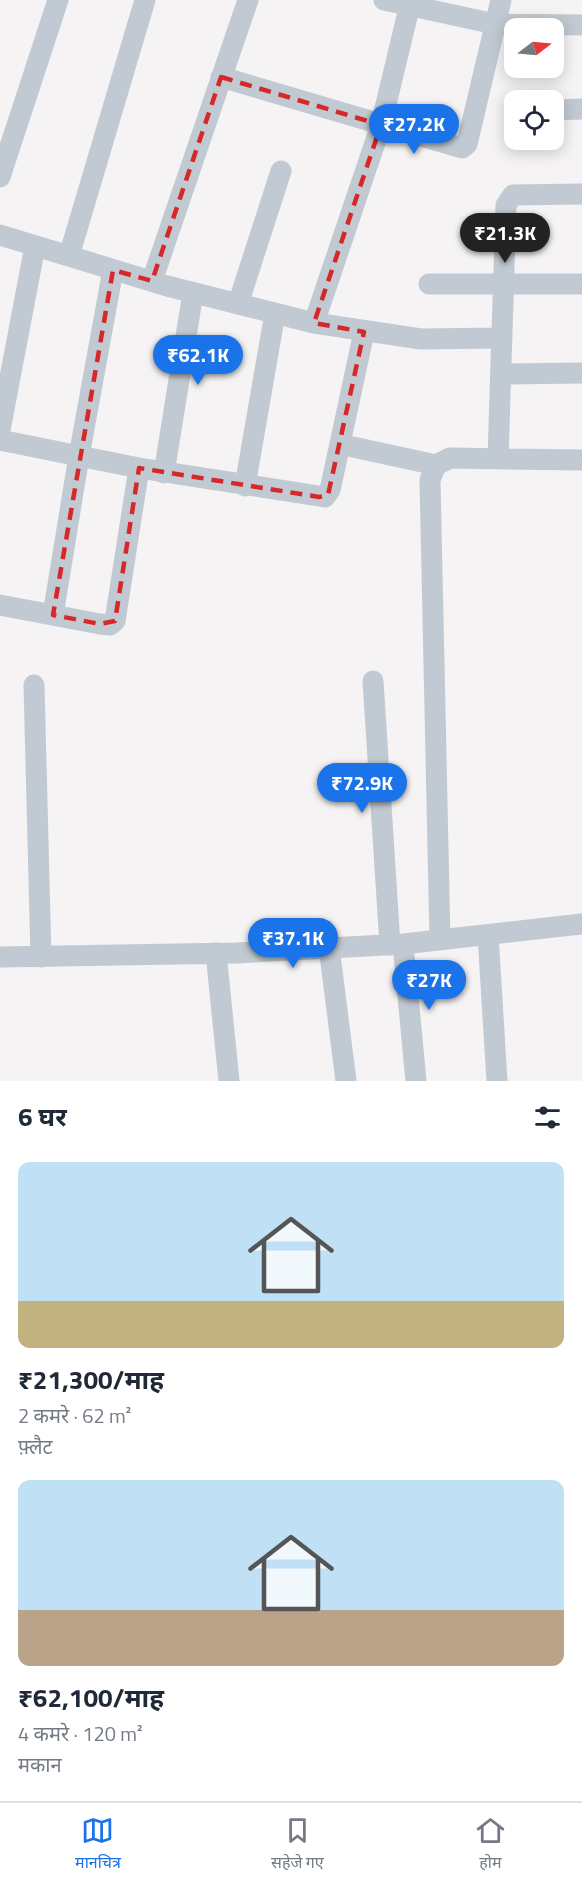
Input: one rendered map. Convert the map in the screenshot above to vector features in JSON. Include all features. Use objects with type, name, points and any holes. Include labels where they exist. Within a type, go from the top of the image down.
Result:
[{"type":"street","points":[[0,177],[58,0]]},
{"type":"street","points":[[69,256],[145,0]]},
{"type":"street","points":[[152,281],[248,0]]},
{"type":"street","points":[[384,0],[410,3],[495,24],[582,25]]},
{"type":"street","points":[[221,77],[462,148],[467,144],[501,0]]},
{"type":"street","points":[[314,323],[381,125],[410,3]]},
{"type":"street","points":[[564,110],[582,110]]},
{"type":"street","points":[[238,304],[281,171]]},
{"type":"street","points":[[498,459],[506,205],[509,199],[520,194],[582,194]]},
{"type":"street","points":[[0,235],[194,293],[314,323],[421,339],[502,338]]},
{"type":"street","points":[[0,430],[35,246]]},
{"type":"street","points":[[53,615],[78,456],[113,270]]},
{"type":"street","points":[[429,284],[582,284]]},
{"type":"street","points":[[164,472],[194,293]]},
{"type":"street","points":[[244,486],[275,313]]},
{"type":"street","points":[[0,440],[244,486],[319,497],[328,495],[364,332]]},
{"type":"street","points":[[502,374],[582,373]]},
{"type":"street","points":[[353,447],[436,465]]},
{"type":"street","points":[[440,940],[429,480],[436,465],[450,458],[582,460]]},
{"type":"street","points":[[0,605],[100,624],[115,621],[139,468]]},
{"type":"street","points":[[373,681],[396,945],[416,1081]]},
{"type":"street","points":[[34,685],[41,957]]},
{"type":"street","points":[[0,957],[216,953],[396,945],[582,924]]},
{"type":"street","points":[[488,935],[497,1081]]},
{"type":"street","points":[[329,947],[346,1081]]},
{"type":"street","points":[[216,953],[229,1081]]},
{"type":"highlighted area","points":[[221,77],[381,125],[314,323],[364,332],[328,495],[319,497],[139,468],[115,621],[100,624],[53,615],[113,270],[152,281]]}]
